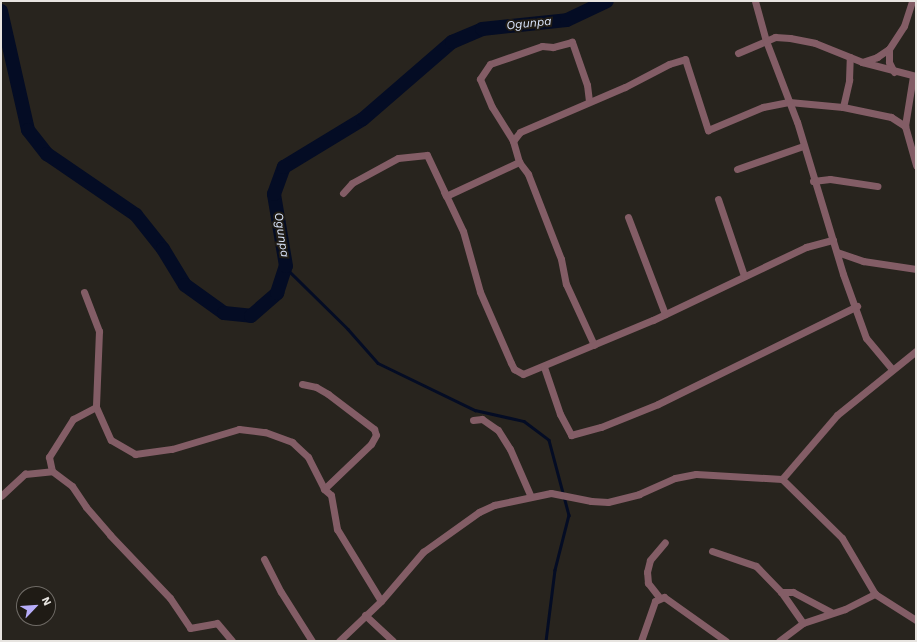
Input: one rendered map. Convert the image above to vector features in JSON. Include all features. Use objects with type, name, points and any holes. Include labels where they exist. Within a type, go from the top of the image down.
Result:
[{"type":"street","points":[[755,1],[766,40],[789,102],[843,274],[857,306],[866,338],[892,369]]},
{"type":"street","points":[[862,62],[877,57],[888,49],[904,26],[912,1]]},
{"type":"street","points":[[738,53],[766,40],[782,38],[815,43],[850,58],[894,72],[914,76],[905,126],[915,156],[916,165]]},
{"type":"street","points":[[589,101],[587,85],[572,42],[553,48],[542,46],[490,64],[480,79],[492,106],[512,141],[519,162],[539,201],[561,259],[566,284],[594,345]]},
{"type":"street","points":[[888,49],[889,62],[894,72]]},
{"type":"street","points":[[843,107],[849,80],[850,58]]},
{"type":"street","points":[[512,141],[520,132],[589,101],[625,87],[669,64],[686,59],[708,130],[763,107],[789,102],[843,107],[891,117],[905,126]]},
{"type":"street","points":[[738,169],[803,146]]},
{"type":"street","points":[[427,155],[446,196],[519,162]]},
{"type":"street","points":[[342,193],[352,183],[398,158],[427,155]]},
{"type":"street","points":[[427,155],[462,231],[480,292],[514,369],[523,374],[544,367],[665,314],[806,247],[833,240]]},
{"type":"street","points":[[813,181],[830,179],[877,186]]},
{"type":"street","points":[[718,199],[744,276]]},
{"type":"street","points":[[628,217],[665,314]]},
{"type":"street","points":[[837,252],[863,261],[916,269]]},
{"type":"street","points":[[84,292],[99,331],[96,407],[111,440],[135,454],[172,449],[239,429],[265,432],[292,442],[308,457],[324,489],[331,495],[337,529],[381,601]]},
{"type":"street","points":[[544,367],[560,414],[571,436],[601,427],[658,404],[857,306]]},
{"type":"street","points":[[782,479],[837,415],[916,351]]},
{"type":"street","points":[[302,384],[316,387],[328,394],[374,429],[376,435],[371,444],[324,489]]},
{"type":"street","points":[[96,407],[73,419],[49,457],[52,471],[72,486],[105,529],[170,598],[190,628],[217,622],[232,641]]},
{"type":"street","points":[[473,420],[482,419],[498,430],[510,449],[531,497]]},
{"type":"street","points":[[1,496],[25,474],[52,471]]},
{"type":"street","points":[[339,641],[381,601],[423,552],[455,528],[494,505],[551,493],[590,501],[608,502],[639,494],[675,478],[696,474],[782,479],[842,538],[875,594],[916,620]]},
{"type":"street","points":[[665,542],[650,560],[648,582],[659,597],[664,597],[726,641]]},
{"type":"street","points":[[712,551],[756,566],[781,592],[803,623]]},
{"type":"street","points":[[264,559],[281,592],[312,641]]},
{"type":"street","points":[[781,592],[793,592],[831,612]]},
{"type":"street","points":[[779,641],[803,623],[831,612],[844,609],[875,594]]},
{"type":"street","points":[[641,641],[659,597]]},
{"type":"street","points":[[365,615],[393,641]]},
{"type":"waterway","name":"Ogunpa","points":[[1,11],[28,130],[47,154],[136,215],[163,249],[185,285],[224,313],[251,316],[277,293],[286,266],[274,194],[284,167],[363,119],[452,42],[482,29],[567,20],[607,1]]},
{"type":"waterway","points":[[285,267],[348,329],[378,363],[475,410],[524,421],[549,440],[569,515],[555,570],[546,641]]}]
